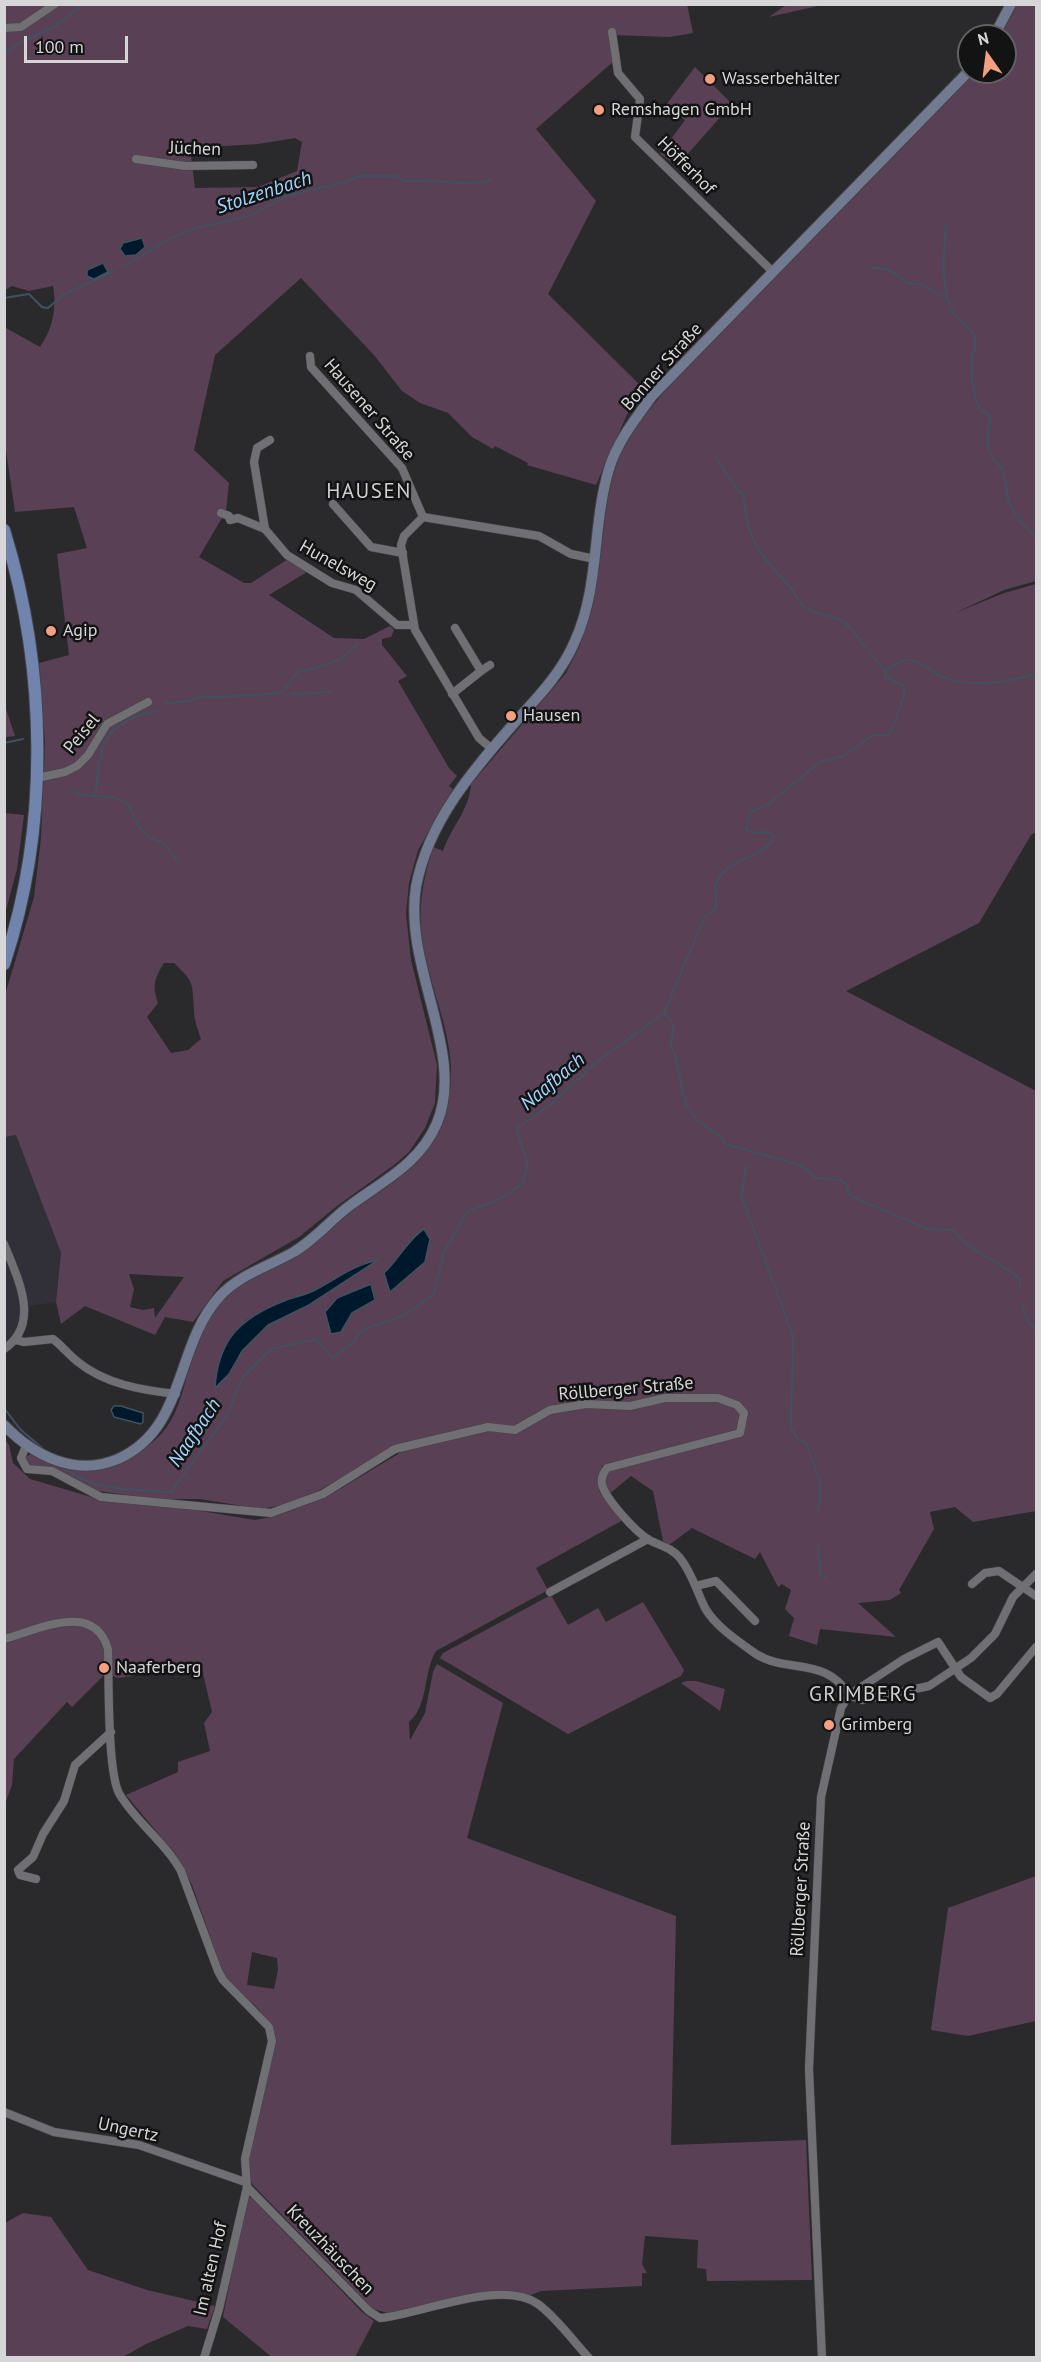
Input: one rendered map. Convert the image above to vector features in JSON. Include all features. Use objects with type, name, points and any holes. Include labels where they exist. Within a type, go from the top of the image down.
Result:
[{"type":"main road","points":[[4,530],[20,593],[32,669],[37,778],[28,873],[4,964]]},
{"type":"street","points":[[4,28],[21,27],[55,4]]},
{"type":"street","points":[[1000,24],[1011,4]]},
{"type":"street","name":"Höfferhof","points":[[612,32],[618,73],[640,99],[635,137],[773,272]]},
{"type":"street","name":"Bonner Straße","points":[[4,1425],[26,1446],[52,1460],[65,1463],[92,1465],[107,1463],[131,1452],[153,1434],[176,1394],[198,1326],[210,1307],[230,1286],[294,1252],[350,1206],[400,1172],[415,1158],[438,1121],[444,1095],[443,1058],[418,952],[414,903],[422,862],[442,817],[466,779],[557,673],[575,643],[584,620],[609,466],[628,430],[652,396],[957,83]]},
{"type":"street","name":"Jüchen","points":[[136,159],[185,166],[253,165]]},
{"type":"street","name":"Hausener Straße","points":[[310,356],[311,367],[402,468],[423,517]]},
{"type":"street","points":[[265,529],[254,462],[257,448],[270,440]]},
{"type":"street","points":[[333,504],[371,547],[402,553]]},
{"type":"street","name":"Hunelsweg","points":[[221,513],[229,516],[230,520],[238,518],[265,529],[287,555],[332,583],[356,590],[397,625],[413,625]]},
{"type":"street","points":[[492,749],[479,738],[413,625],[402,553],[404,536],[423,517],[539,536],[571,554],[595,559]]},
{"type":"street","points":[[455,628],[481,671]]},
{"type":"street","points":[[452,694],[490,665]]},
{"type":"street","name":"Peisel","points":[[37,778],[65,772],[77,766],[88,755],[107,724],[148,702]]},
{"type":"street","points":[[4,1244],[23,1291],[26,1307],[16,1340],[4,1349]]},
{"type":"street","points":[[11,1260],[13,1250]]},
{"type":"street","points":[[16,1340],[24,1342],[53,1339],[76,1360],[98,1375],[136,1388],[176,1394]]},
{"type":"street","name":"Röllberger Straße","points":[[26,1446],[21,1458],[27,1469],[52,1471],[101,1497],[271,1513],[323,1494],[395,1449],[488,1427],[515,1430],[550,1410],[586,1404],[630,1406],[664,1398],[725,1399],[737,1405],[744,1413],[740,1433],[621,1462],[605,1470],[602,1487],[615,1505],[648,1539],[668,1547],[678,1556],[696,1586],[706,1610],[742,1644],[759,1656],[817,1669],[830,1675],[842,1683],[849,1695],[841,1708],[821,1797],[815,1894],[809,2069],[822,2358]]},
{"type":"street","points":[[550,1592],[648,1539]]},
{"type":"street","points":[[972,1584],[985,1573],[999,1571],[1036,1596]]},
{"type":"street","points":[[849,1695],[862,1700],[929,1686],[971,1658],[994,1634],[1013,1596],[1036,1574]]},
{"type":"street","points":[[696,1586],[716,1581],[755,1621]]},
{"type":"street","name":"Im alten Hof","points":[[4,1639],[65,1622],[86,1622],[96,1626],[105,1638],[108,1648],[116,1789],[172,1856],[181,1871],[223,1980],[269,2027],[272,2041],[245,2159],[246,2185],[219,2309],[204,2358]]},
{"type":"street","points":[[849,1695],[904,1659],[938,1642],[961,1677],[990,1698],[997,1694],[1036,1647]]},
{"type":"street","points":[[36,1879],[20,1875],[18,1870],[33,1857],[43,1834],[64,1801],[75,1765],[111,1732]]},
{"type":"street","name":"Ungertz","points":[[4,2112],[54,2132],[139,2145],[246,2185]]},
{"type":"street","name":"Kreuzhäuschen","points":[[246,2185],[369,2311],[380,2318],[488,2296],[517,2296],[537,2303],[589,2358]]},
{"type":"shaded area","points":[[687,4],[693,33],[669,37],[611,35],[614,61],[536,129],[596,201],[548,294],[640,385],[596,485],[527,465],[528,463],[495,446],[493,449],[472,437],[448,413],[420,403],[402,391],[374,355],[301,278],[215,355],[194,450],[229,483],[226,511],[199,557],[244,583],[251,583],[288,559],[307,572],[269,595],[334,638],[364,639],[390,626],[394,630],[391,637],[382,639],[382,645],[407,676],[398,681],[449,768],[457,776],[449,786],[453,789],[418,850],[409,883],[406,914],[411,960],[437,1065],[435,1103],[425,1128],[409,1152],[394,1165],[299,1237],[223,1281],[193,1322],[165,1317],[155,1335],[85,1306],[61,1324],[56,1302],[61,1253],[16,1135],[5,1137],[5,995],[34,897],[41,838],[45,743],[39,663],[69,655],[57,554],[87,548],[74,507],[15,512],[5,444],[5,331],[6,328],[40,347],[51,325],[54,302],[53,286],[29,291],[12,286],[5,290],[4,5]],"holes":[[[295,138],[302,142],[297,171],[258,187],[195,188],[190,148],[258,144]],[[164,963],[174,963],[191,984],[196,1025],[201,1039],[188,1050],[171,1053],[147,1017],[158,1003],[155,992],[156,978]],[[129,1274],[184,1277],[155,1318],[154,1308],[143,1310],[130,1307],[134,1289]]]},
{"type":"shaded area","points":[[786,4],[822,5],[769,17]]},
{"type":"shaded area","points":[[1016,5],[1036,5],[1036,581],[1004,590],[955,613],[1004,593],[1036,584],[1036,832],[1031,835],[979,923],[846,991],[1036,1091],[1036,1511],[973,1522],[955,1507],[930,1512],[934,1529],[899,1590],[901,1593],[890,1600],[858,1603],[896,1637],[820,1629],[817,1645],[789,1636],[794,1618],[785,1609],[791,1590],[782,1584],[778,1587],[760,1552],[755,1559],[692,1528],[669,1545],[663,1541],[653,1491],[631,1476],[608,1495],[603,1487],[605,1468],[602,1465],[599,1490],[623,1520],[536,1568],[548,1590],[436,1651],[420,1707],[409,1722],[410,1740],[425,1713],[433,1672],[437,1664],[503,1703],[467,1838],[676,1916],[671,2145],[806,2140],[812,2280],[707,2281],[706,2269],[697,2268],[698,2240],[645,2236],[642,2264],[647,2273],[642,2273],[642,2286],[541,2291],[528,2296],[491,2292],[388,2313],[373,2309],[252,2184],[249,2153],[260,2089],[273,2034],[265,2017],[223,1974],[192,1885],[177,1856],[126,1795],[178,1772],[178,1762],[210,1751],[204,1723],[212,1712],[201,1665],[119,1678],[105,1674],[72,1707],[67,1702],[14,1759],[12,1785],[5,1804],[5,1439],[9,1445],[13,1463],[30,1479],[105,1501],[189,1509],[255,1520],[276,1516],[325,1498],[403,1451],[401,1443],[320,1490],[287,1504],[261,1509],[200,1499],[154,1499],[92,1490],[46,1466],[28,1466],[23,1458],[31,1454],[60,1466],[93,1467],[125,1459],[153,1442],[166,1428],[176,1411],[199,1335],[220,1302],[254,1276],[327,1232],[356,1208],[398,1179],[428,1148],[443,1116],[451,1077],[448,1040],[427,965],[421,927],[425,876],[433,847],[443,851],[464,810],[471,784],[566,673],[580,645],[591,609],[599,568],[609,486],[621,453],[640,420],[686,367],[960,84],[1017,84],[1017,24],[1006,24]],"holes":[[[400,1258],[390,1291],[385,1273]],[[376,1261],[309,1305],[268,1325],[242,1351],[229,1374],[215,1388],[246,1320],[283,1301],[312,1292],[362,1264]],[[371,1284],[375,1300],[352,1313]],[[252,1952],[277,1958],[278,1970],[274,1989],[247,1985]]]},
{"type":"shaded area","points":[[695,67],[732,104],[677,166],[660,154],[685,120],[666,105]]},
{"type":"shaded area","points":[[5,706],[15,736],[5,737]]},
{"type":"shaded area","points":[[5,813],[24,815],[17,869],[5,914]]},
{"type":"shaded area","points":[[16,1134],[61,1253],[56,1302],[29,1306],[21,1285],[21,1329],[5,1348],[5,1137]]},
{"type":"shaded area","points":[[551,1595],[568,1625],[598,1608],[606,1622],[643,1602],[684,1670],[681,1676],[568,1734],[440,1658],[443,1653]]},
{"type":"shaded area","points":[[696,1681],[725,1689],[720,1711],[681,1683]]},
{"type":"shaded area","points":[[1036,1876],[1036,2021],[968,2036],[931,2030],[948,1908]]},
{"type":"shaded area","points":[[251,2197],[362,2312],[374,2321],[355,2357],[273,2358],[223,2317],[246,2199]]},
{"type":"shaded area","points":[[23,2213],[51,2217],[88,2270],[147,2290],[215,2306],[207,2329],[188,2326],[146,2344],[123,2357],[5,2357],[5,2223]]},
{"type":"water","points":[[142,238],[145,247],[136,255],[125,256],[120,249],[123,243]]},
{"type":"water","points":[[103,263],[108,272],[94,279],[87,276],[87,270]]},
{"type":"water","points":[[424,1229],[430,1239],[425,1262],[390,1292],[384,1273],[413,1238]]},
{"type":"water","points":[[378,1260],[309,1305],[268,1325],[242,1351],[229,1374],[215,1388],[221,1357],[234,1333],[244,1323],[269,1308],[311,1292],[353,1269]]},
{"type":"water","points":[[371,1284],[375,1300],[352,1313],[341,1332],[331,1334],[325,1312],[337,1298]]},
{"type":"water","points":[[114,1406],[143,1413],[143,1422],[141,1424],[114,1417],[111,1410]]},
{"type":"waterway","points":[[4,55],[16,45],[57,25],[83,4]]},
{"type":"waterway","name":"Stolzenbach","points":[[124,266],[171,238],[196,228],[250,216],[286,196],[347,182],[358,176],[397,176],[403,181],[458,183],[491,180]]},
{"type":"waterway","points":[[946,224],[944,245],[946,291],[952,310],[970,329],[974,338],[975,347],[971,363],[973,384],[980,410],[988,414],[987,440],[990,453],[994,461],[1002,468],[1008,499],[1013,509],[1036,537]]},
{"type":"waterway","points":[[871,268],[883,268],[895,273],[907,283],[921,284],[949,300]]},
{"type":"waterway","name":"Stolzenbach","points":[[4,298],[29,294],[42,307],[48,308],[63,295],[114,271]]},
{"type":"waterway","points":[[716,458],[739,492],[743,493],[748,525],[756,545],[799,601],[811,611],[845,623],[866,648]]},
{"type":"waterway","points":[[166,703],[179,703],[203,697],[283,692],[299,670],[305,671],[342,659],[358,643]]},
{"type":"waterway","points":[[870,652],[886,673]]},
{"type":"waterway","name":"Naafbach","points":[[62,1466],[86,1481],[99,1485],[171,1492],[228,1414],[242,1378],[271,1349],[316,1339],[332,1358],[352,1344],[362,1330],[405,1315],[434,1294],[444,1252],[468,1211],[498,1200],[522,1184],[528,1165],[516,1129],[549,1106],[597,1062],[664,1013],[704,918],[716,908],[715,886],[721,875],[728,868],[769,845],[774,837],[768,832],[754,833],[746,830],[751,811],[765,807],[820,762],[844,756],[873,735],[888,735],[892,730],[904,696],[904,686],[885,677],[887,669],[906,659],[920,663],[950,680],[974,683],[1001,682],[1036,674]]},
{"type":"waterway","points":[[292,694],[331,692]]},
{"type":"waterway","points":[[71,790],[78,794],[91,796],[96,791],[100,759],[108,737],[126,721],[157,711]]},
{"type":"waterway","name":"Stolzenbach","points":[[4,743],[23,739]]},
{"type":"waterway","points":[[91,796],[108,797],[126,802],[139,827],[148,836],[166,846],[177,861]]},
{"type":"waterway","points":[[665,1013],[674,1025],[671,1046],[675,1054],[686,1105],[697,1120],[721,1137],[725,1144],[796,1164],[807,1169],[815,1178],[841,1180],[848,1187],[848,1194],[855,1198],[928,1229],[953,1230],[974,1249],[1013,1273],[1020,1279],[1020,1287]]},
{"type":"waterway","points":[[747,1165],[741,1195],[793,1336],[791,1428],[799,1441],[803,1440],[807,1445],[821,1485],[819,1511]]},
{"type":"waterway","points":[[1022,1304],[1028,1322],[1036,1329]]},
{"type":"waterway","name":"Naafbach","points":[[4,1408],[20,1429],[42,1448]]},
{"type":"waterway","points":[[819,1545],[820,1574],[826,1578]]},
{"type":"place","name":"Wasserbehälter","points":[[710,79]]},
{"type":"place","name":"Remshagen GmbH","points":[[599,110]]},
{"type":"place","name":"Agip","points":[[51,631]]},
{"type":"place","name":"Hausen","points":[[511,716]]},
{"type":"place","name":"Naaferberg","points":[[104,1668]]},
{"type":"place","name":"Grimberg","points":[[829,1725]]},
{"type":"district","name":"HAUSEN","points":[[369,492]]},
{"type":"district","name":"GRIMBERG","points":[[863,1695]]}]
